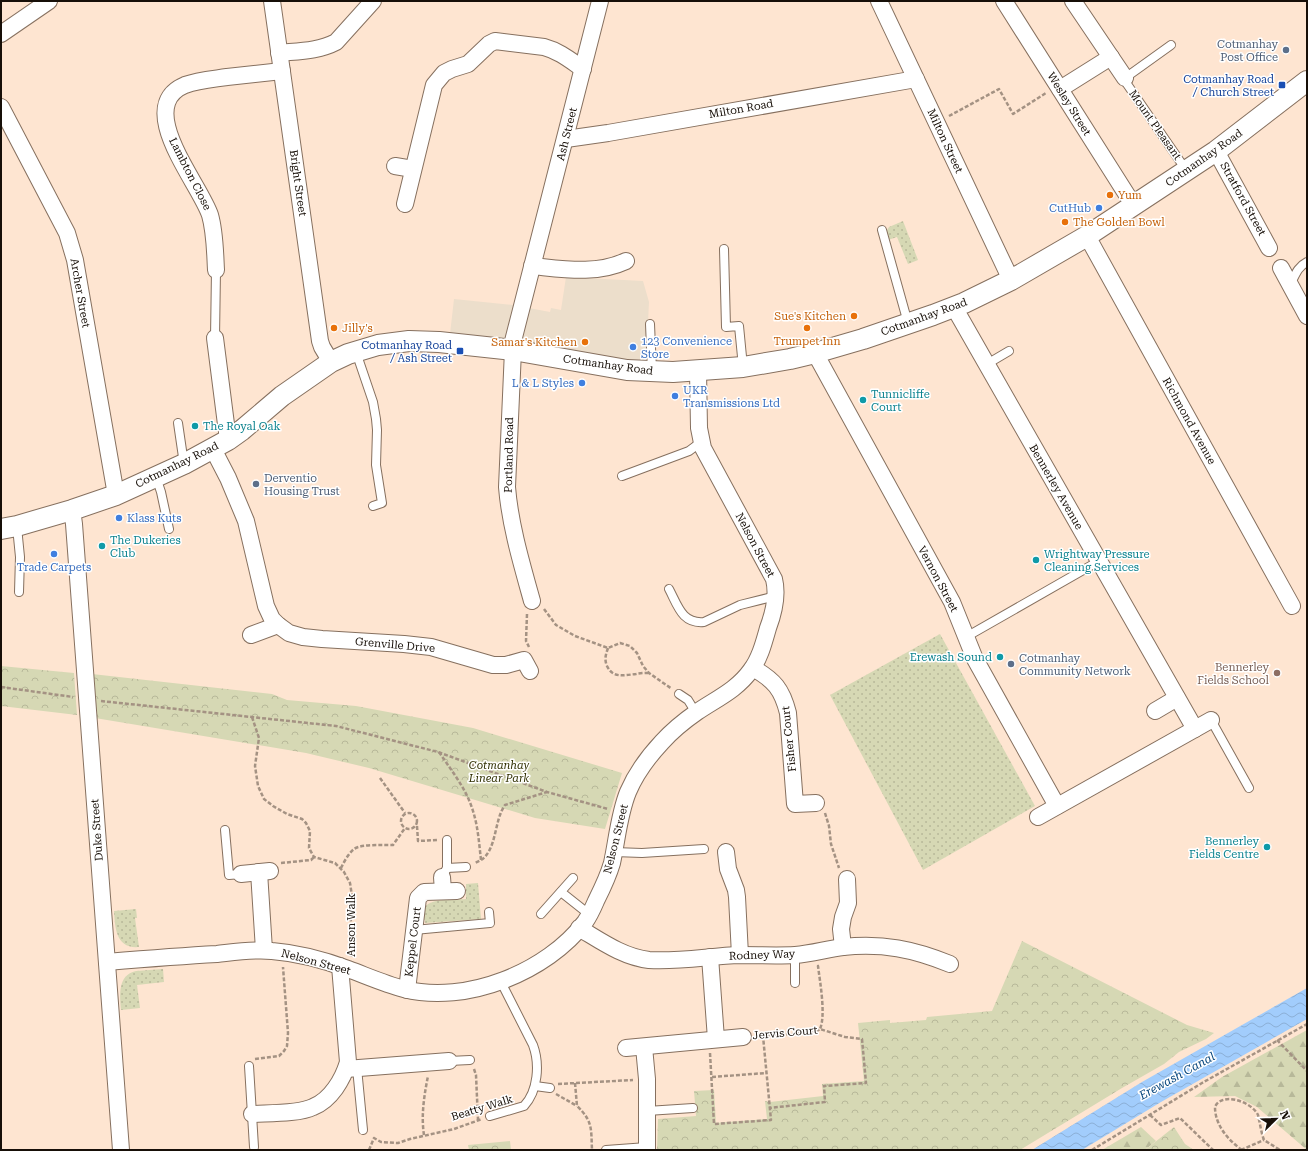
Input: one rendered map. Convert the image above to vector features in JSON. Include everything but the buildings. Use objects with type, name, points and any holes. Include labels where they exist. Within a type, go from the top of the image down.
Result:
[{"type":"street","points":[[1,34],[49,1]]},
{"type":"street","name":"Bright Street","points":[[272,1],[320,341],[331,362]]},
{"type":"street","points":[[279,53],[319,49],[336,42],[373,1]]},
{"type":"street","name":"Ash Street","points":[[512,350],[600,1]]},
{"type":"street","name":"Milton Street","points":[[879,1],[1011,280]]},
{"type":"street","name":"Wesley Street","points":[[1004,1],[1134,206]]},
{"type":"street","name":"Mount Pleasant","points":[[1073,1],[1125,78]]},
{"type":"street","points":[[405,204],[434,85],[447,71],[471,62],[491,42],[500,41],[544,47],[558,52],[583,69]]},
{"type":"street","points":[[1059,88],[1111,57]]},
{"type":"street","name":"Lambton Close","points":[[216,270],[221,249],[213,231],[210,214],[177,152],[168,129],[165,114],[168,102],[175,92],[190,83],[282,71]]},
{"type":"street","name":"Milton Road","points":[[566,139],[608,133],[786,100],[916,79]]},
{"type":"street","name":"Cotmanhay Road","points":[[9,527],[72,510],[116,495],[184,464],[242,430],[282,396],[331,362],[356,351],[378,344],[418,341],[439,342],[512,350],[607,367],[663,373],[743,367],[790,359],[863,339],[908,324],[954,307],[1011,280],[1087,236],[1216,151],[1307,81]]},
{"type":"street","name":"Archer Street","points":[[1,107],[67,233],[70,242],[75,260],[116,495]]},
{"type":"street","name":"Stratford Street","points":[[1216,151],[1269,248]]},
{"type":"street","points":[[395,166],[413,169]]},
{"type":"street","name":"Richmond Avenue","points":[[1087,236],[1292,606]]},
{"type":"street","points":[[532,266],[587,270],[609,268],[626,262]]},
{"type":"street","points":[[1281,268],[1307,316]]},
{"type":"street","name":"Bennerley Avenue","points":[[954,307],[1195,729]]},
{"type":"street","points":[[215,338],[220,444]]},
{"type":"street","name":"Portland Road","points":[[512,350],[507,487],[523,583],[532,601]]},
{"type":"street","name":"Vernon Street","points":[[815,353],[952,602],[975,659],[1058,806]]},
{"type":"street","name":"Nelson Street","points":[[107,962],[264,950],[283,952],[345,968],[381,983],[407,990],[423,993],[441,993],[473,989],[501,982],[527,970],[563,944],[579,928],[590,915],[609,873],[622,813],[628,793],[636,777],[662,742],[681,724],[732,690],[753,668],[760,654],[766,636],[776,596],[774,579],[707,456],[702,442],[699,428],[698,371]]},
{"type":"street","name":"Grenville Drive","points":[[220,444],[228,478],[242,511],[252,544],[266,606],[272,619],[289,633],[303,637],[322,639],[431,647],[493,665],[527,665]]},
{"type":"street","name":"Duke Street","points":[[72,510],[121,1150]]},
{"type":"street","points":[[251,635],[278,625]]},
{"type":"street","name":"Fisher Court","points":[[753,668],[771,679],[777,686],[785,702],[788,713],[795,804],[816,803]]},
{"type":"street","points":[[1155,711],[1177,698]]},
{"type":"street","points":[[1038,817],[1211,720]]},
{"type":"street","points":[[726,852],[728,869],[737,897],[740,955]]},
{"type":"street","points":[[241,874],[264,871],[264,950]]},
{"type":"street","points":[[843,947],[841,929],[848,903],[847,878]]},
{"type":"street","name":"Keppel Court","points":[[407,990],[418,898],[424,892],[447,882]]},
{"type":"street","name":"Rodney Way","points":[[579,928],[621,952],[639,959],[656,961],[740,955],[795,955],[843,947],[860,946],[896,947],[911,950],[950,964]]},
{"type":"street","points":[[710,958],[713,1040]]},
{"type":"street","points":[[345,968],[347,1051],[348,1062],[352,1069]]},
{"type":"street","name":"Jervis Court","points":[[626,1048],[743,1037]]},
{"type":"street","points":[[644,1047],[647,1079],[647,1148]]},
{"type":"street","points":[[252,1114],[296,1111],[313,1107],[319,1104],[331,1093],[343,1076],[352,1069],[449,1061]]},
{"type":"lane","name":"Mount Pleasant","points":[[1171,44],[1125,78],[1127,84],[1187,171]]},
{"type":"lane","points":[[882,230],[908,324]]},
{"type":"lane","points":[[724,249],[726,327],[739,326],[743,367]]},
{"type":"lane","points":[[1290,285],[1297,270],[1307,262]]},
{"type":"lane","name":"Lambton Close","points":[[215,338],[216,270]]},
{"type":"lane","points":[[650,324],[652,372]]},
{"type":"lane","points":[[356,351],[376,419],[376,465],[382,504],[373,506]]},
{"type":"lane","points":[[987,364],[1009,351]]},
{"type":"lane","points":[[178,423],[184,464]]},
{"type":"lane","points":[[622,476],[689,451],[702,442]]},
{"type":"lane","points":[[156,477],[162,492],[169,529]]},
{"type":"lane","points":[[9,527],[20,557],[19,592]]},
{"type":"lane","points":[[966,637],[1099,561]]},
{"type":"lane","points":[[669,589],[682,614],[687,619],[698,623],[704,622],[740,605],[776,596]]},
{"type":"lane","points":[[679,694],[688,700],[696,713]]},
{"type":"lane","points":[[1211,720],[1250,788]]},
{"type":"lane","points":[[225,830],[229,875],[241,874]]},
{"type":"lane","points":[[446,840],[447,882]]},
{"type":"lane","points":[[614,852],[642,853],[704,849]]},
{"type":"lane","points":[[447,882],[466,867]]},
{"type":"lane","points":[[541,914],[573,878]]},
{"type":"lane","points":[[561,892],[590,915]]},
{"type":"lane","points":[[414,930],[490,923],[489,912]]},
{"type":"lane","points":[[795,955],[795,983]]},
{"type":"lane","name":"Beatty Walk","points":[[490,1116],[524,1106],[528,1102],[535,1086],[537,1062],[535,1050],[526,1029],[501,982]]},
{"type":"lane","points":[[449,1061],[470,1060]]},
{"type":"lane","points":[[249,1066],[254,1147]]},
{"type":"lane","points":[[352,1069],[363,1130]]},
{"type":"lane","points":[[535,1086],[550,1088]]},
{"type":"lane","points":[[647,1111],[692,1108]]},
{"type":"lane","points":[[606,1150],[647,1148]]},
{"type":"path","points":[[936,122],[999,89],[1013,114],[1059,88]]},
{"type":"path","points":[[527,665],[531,653],[526,641],[527,610],[524,604],[540,599],[548,616],[556,625],[575,636],[608,648],[620,643],[630,646],[637,653],[643,666],[649,673],[679,694]]},
{"type":"path","points":[[608,648],[605,655],[605,660],[609,670],[612,673],[624,675],[649,673]]},
{"type":"path","points":[[1,687],[87,699],[336,726],[438,752],[547,792],[622,813]]},
{"type":"path","points":[[251,717],[259,738],[255,766],[258,786],[264,799],[273,806],[287,814],[298,817],[306,823],[310,831],[309,848],[314,857],[335,863],[341,868],[347,857],[354,849],[360,847],[393,845],[405,828]]},
{"type":"path","points":[[438,752],[458,780],[472,808],[479,836],[481,860]]},
{"type":"path","points":[[380,778],[405,814]]},
{"type":"path","points":[[466,867],[485,858],[494,840],[499,816],[506,805],[547,792]]},
{"type":"path","points":[[816,803],[824,802],[831,844],[839,868],[847,878]]},
{"type":"path","points":[[417,826],[410,830],[405,828],[401,823],[401,819],[409,812],[416,815],[418,818],[418,842],[446,840]]},
{"type":"path","points":[[264,871],[278,863],[311,860],[314,857]]},
{"type":"path","name":"Anson Walk","points":[[341,868],[349,879],[352,892],[350,915],[353,944],[345,968]]},
{"type":"path","points":[[820,951],[821,966],[818,966],[822,992],[823,1018],[820,1029]]},
{"type":"path","points":[[249,1066],[248,1060],[274,1058],[282,1054],[287,1046],[288,1039],[283,952]]},
{"type":"path","points":[[1092,1150],[1202,1082],[1307,1024]]},
{"type":"path","name":"Jervis Court","points":[[743,1037],[791,1034],[817,1031],[820,1029],[845,1037],[862,1039],[866,1083],[824,1086],[825,1102],[770,1108]]},
{"type":"path","points":[[713,1040],[712,1077],[714,1124],[771,1120],[763,1036]]},
{"type":"path","points":[[1277,1040],[1307,1071]]},
{"type":"path","points":[[470,1060],[476,1075],[478,1120]]},
{"type":"path","points":[[424,1135],[423,1111],[426,1087],[432,1062]]},
{"type":"path","points":[[712,1077],[766,1072]]},
{"type":"path","points":[[592,1150],[589,1120],[577,1106],[552,1093],[550,1088],[552,1084],[647,1079]]},
{"type":"path","points":[[576,1083],[577,1106]]},
{"type":"path","points":[[1264,1140],[1242,1150],[1230,1140],[1221,1128],[1216,1116],[1215,1107],[1219,1102],[1227,1099],[1236,1100],[1248,1106],[1255,1111],[1258,1116],[1264,1140],[1280,1150]]},
{"type":"path","points":[[1150,1115],[1161,1125],[1180,1118],[1213,1150]]},
{"type":"path","name":"Beatty Walk","points":[[370,1149],[374,1138],[381,1142],[398,1143],[454,1128],[490,1116]]},
{"type":"shaded area","points":[[566,277],[643,281],[649,302],[646,364],[450,334],[454,299],[513,305],[550,312],[551,308],[561,310]]},
{"type":"green space","points":[[903,221],[918,260],[908,264],[897,237],[888,240],[886,232],[889,227]]},
{"type":"green space","points":[[940,634],[1035,806],[923,870],[830,695]]},
{"type":"green space","points":[[1,666],[74,673],[77,715],[1,706]]},
{"type":"green space","name":"Cotmanhay Linear Park","points":[[92,674],[272,694],[287,700],[356,706],[473,728],[622,773],[605,829],[535,818],[369,768],[306,753],[95,718]]},
{"type":"green space","points":[[478,883],[481,919],[425,923],[424,910],[428,904],[438,901],[466,899],[466,884]]},
{"type":"green space","points":[[136,909],[137,918],[135,918],[139,947],[131,947],[121,941],[118,936],[114,911]]},
{"type":"green space","points":[[1022,941],[1187,1025],[1214,1033],[1206,1039],[1179,1052],[1164,1064],[1020,1150],[657,1150],[658,1119],[696,1116],[694,1091],[714,1090],[716,1123],[767,1119],[765,1101],[770,1102],[823,1096],[822,1084],[864,1081],[858,1023],[890,1020],[890,1023],[926,1020],[927,1017],[992,1011]]},
{"type":"green space","points":[[163,969],[164,982],[137,985],[140,1008],[121,1010],[121,987],[123,981],[130,973],[136,971]]},
{"type":"green space","points":[[1307,1030],[1307,1150],[1257,1107],[1235,1096],[1194,1097],[1222,1077]]},
{"type":"green space","points":[[1141,1127],[1156,1141],[1145,1150],[1102,1150]]},
{"type":"green space","points":[[1174,1127],[1185,1144],[1194,1150],[1145,1150]]},
{"type":"green space","points":[[510,1141],[511,1150],[469,1150],[468,1145]]},
{"type":"water","name":"Erewash Canal","points":[[1307,988],[1307,1019],[1161,1102],[1082,1150],[1032,1150],[1142,1082]]},
{"type":"place","name":"Cotmanhay Post Office","points":[[1286,50]]},
{"type":"place","name":"Cotmanhay Road / Church Street","points":[[1282,85]]},
{"type":"place","name":"Yum","points":[[1110,195]]},
{"type":"place","name":"CutHub","points":[[1099,208]]},
{"type":"place","name":"The Golden Bowl","points":[[1065,222]]},
{"type":"place","name":"Sue's Kitchen","points":[[854,316]]},
{"type":"place","name":"Jilly's","points":[[334,328]]},
{"type":"place","name":"Trumpet Inn","points":[[807,328]]},
{"type":"place","name":"Samar's Kitchen","points":[[585,342]]},
{"type":"place","name":"123 Convenience Store","points":[[633,347]]},
{"type":"place","name":"Cotmanhay Road / Ash Street","points":[[460,351]]},
{"type":"place","name":"L & L Styles","points":[[582,383]]},
{"type":"place","name":"UKR Transmissions Ltd","points":[[675,396]]},
{"type":"place","name":"Tunnicliffe Court","points":[[863,400]]},
{"type":"place","name":"The Royal Oak","points":[[195,426]]},
{"type":"place","name":"Derventio Housing Trust","points":[[256,484]]},
{"type":"place","name":"Klass Kuts","points":[[119,518]]},
{"type":"place","name":"The Dukeries Club","points":[[102,546]]},
{"type":"place","name":"Trade Carpets","points":[[54,554]]},
{"type":"place","name":"Wrightway Pressure Cleaning Services","points":[[1036,560]]},
{"type":"place","name":"Erewash Sound","points":[[1000,657]]},
{"type":"place","name":"Cotmanhay Community Network","points":[[1011,664]]},
{"type":"place","name":"Bennerley Fields School","points":[[1277,673]]},
{"type":"place","name":"Bennerley Fields Centre","points":[[1267,847]]}]
